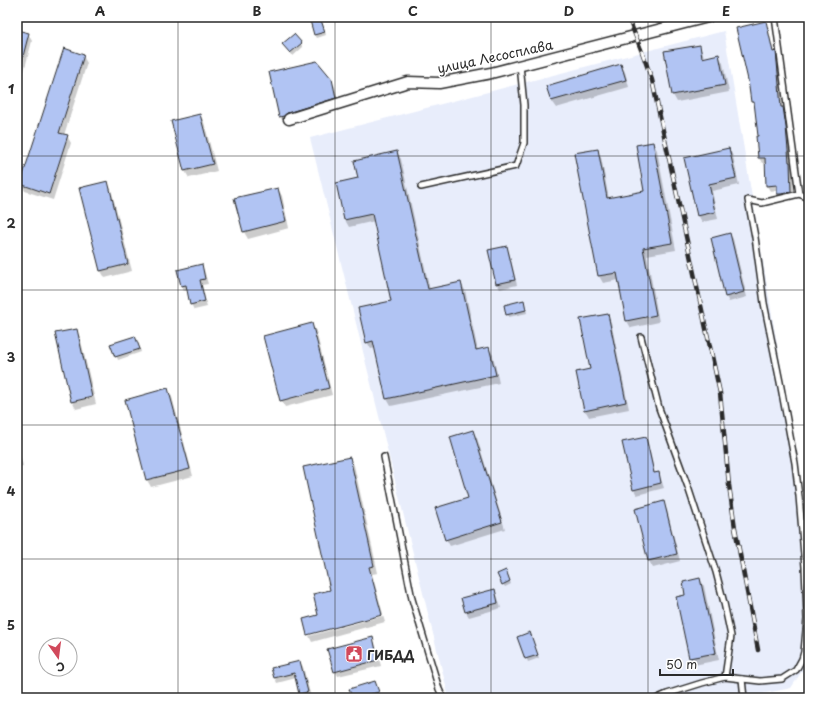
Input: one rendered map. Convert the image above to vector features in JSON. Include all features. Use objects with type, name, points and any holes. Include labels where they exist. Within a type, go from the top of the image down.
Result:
[{"type":"street","name":"улица Лесосплава","points":[[289,119],[408,82],[439,83],[491,73],[708,17]]},
{"type":"lane","points":[[775,17],[799,194]]},
{"type":"lane","points":[[421,187],[516,166],[524,143],[524,105],[520,65]]},
{"type":"lane","points":[[658,698],[702,682],[725,677],[760,681],[782,679],[796,670],[802,659],[804,652],[806,612],[805,567],[799,496],[795,463],[764,303],[755,237],[748,200],[762,203],[799,194],[809,198]]},
{"type":"lane","points":[[641,337],[659,408],[688,487],[716,572],[724,603],[731,636],[725,677]]},
{"type":"lane","points":[[384,457],[412,599],[443,698]]},
{"type":"lane","points":[[742,679],[744,698]]},
{"type":"shaded area","points":[[724,31],[809,534],[809,625],[804,668],[791,688],[743,698],[449,698],[310,138]]},
{"type":"shaded area","points":[[809,137],[809,194],[806,194]]},
{"type":"building","points":[[309,17],[320,17],[325,32],[314,35]]},
{"type":"building","points":[[766,21],[773,52],[776,51],[781,107],[783,107],[790,162],[791,192],[781,194],[777,194],[777,185],[766,186],[765,158],[758,158],[756,136],[758,136],[754,102],[751,102],[748,80],[736,28]]},
{"type":"building","points":[[17,30],[29,33],[20,68],[17,68]]},
{"type":"building","points":[[294,34],[302,43],[290,53],[282,44]]},
{"type":"building","points":[[700,45],[702,58],[719,54],[725,85],[672,95],[664,51]]},
{"type":"building","points":[[64,48],[84,55],[59,133],[68,135],[49,194],[20,184]]},
{"type":"building","points":[[317,61],[332,79],[336,98],[287,113],[284,116],[279,117],[269,72]]},
{"type":"building","points":[[621,64],[626,80],[551,101],[546,86]]},
{"type":"building","points":[[200,114],[213,164],[184,171],[171,121]]},
{"type":"building","points":[[653,142],[672,243],[643,248],[656,315],[626,321],[617,273],[598,276],[574,153],[598,149],[607,198],[644,191],[636,145]]},
{"type":"building","points":[[729,148],[736,178],[709,184],[715,212],[697,216],[684,158]]},
{"type":"building","points":[[397,151],[428,289],[461,282],[476,350],[489,347],[496,375],[386,399],[373,341],[366,343],[358,308],[391,301],[372,214],[344,220],[336,183],[358,178],[354,161]]},
{"type":"building","points":[[108,181],[128,264],[100,271],[79,188]]},
{"type":"building","points":[[278,188],[286,221],[243,232],[234,198]]},
{"type":"building","points":[[730,233],[744,292],[725,297],[711,238]]},
{"type":"building","points":[[507,246],[515,280],[496,284],[488,250]]},
{"type":"building","points":[[202,264],[205,279],[200,280],[205,301],[190,305],[186,285],[181,286],[177,270]]},
{"type":"building","points":[[524,300],[526,310],[506,315],[504,305]]},
{"type":"building","points":[[608,314],[626,402],[584,411],[576,372],[590,369],[580,319]]},
{"type":"building","points":[[312,323],[329,388],[280,401],[263,336]]},
{"type":"building","points":[[77,329],[92,397],[71,402],[55,333]]},
{"type":"building","points":[[135,336],[140,349],[115,357],[110,344]]},
{"type":"building","points":[[168,388],[190,469],[146,480],[125,400]]},
{"type":"building","points":[[473,430],[502,522],[445,540],[435,508],[468,498],[450,437]]},
{"type":"building","points":[[646,437],[654,473],[659,472],[661,483],[633,490],[622,442]]},
{"type":"building","points":[[350,457],[374,566],[369,567],[382,615],[307,635],[303,619],[318,615],[313,594],[330,590],[303,467]]},
{"type":"building","points":[[664,501],[677,554],[648,561],[635,509]]},
{"type":"building","points":[[506,570],[510,581],[502,585],[497,574]]},
{"type":"building","points":[[700,578],[716,653],[689,658],[676,597],[685,595],[683,582]]},
{"type":"building","points":[[495,589],[498,603],[465,612],[461,598]]},
{"type":"building","points":[[530,632],[538,655],[525,659],[517,637]]},
{"type":"building","points":[[373,637],[378,660],[334,672],[327,649]]},
{"type":"building","points":[[300,661],[308,692],[299,694],[294,673],[274,678],[271,668]]},
{"type":"building","points":[[375,681],[379,692],[352,698],[349,689]]},
{"type":"railway","points":[[628,17],[652,80],[720,393],[729,485],[735,528],[758,650]]},
{"type":"place","name":"ГИБДД","points":[[354,654]]}]
